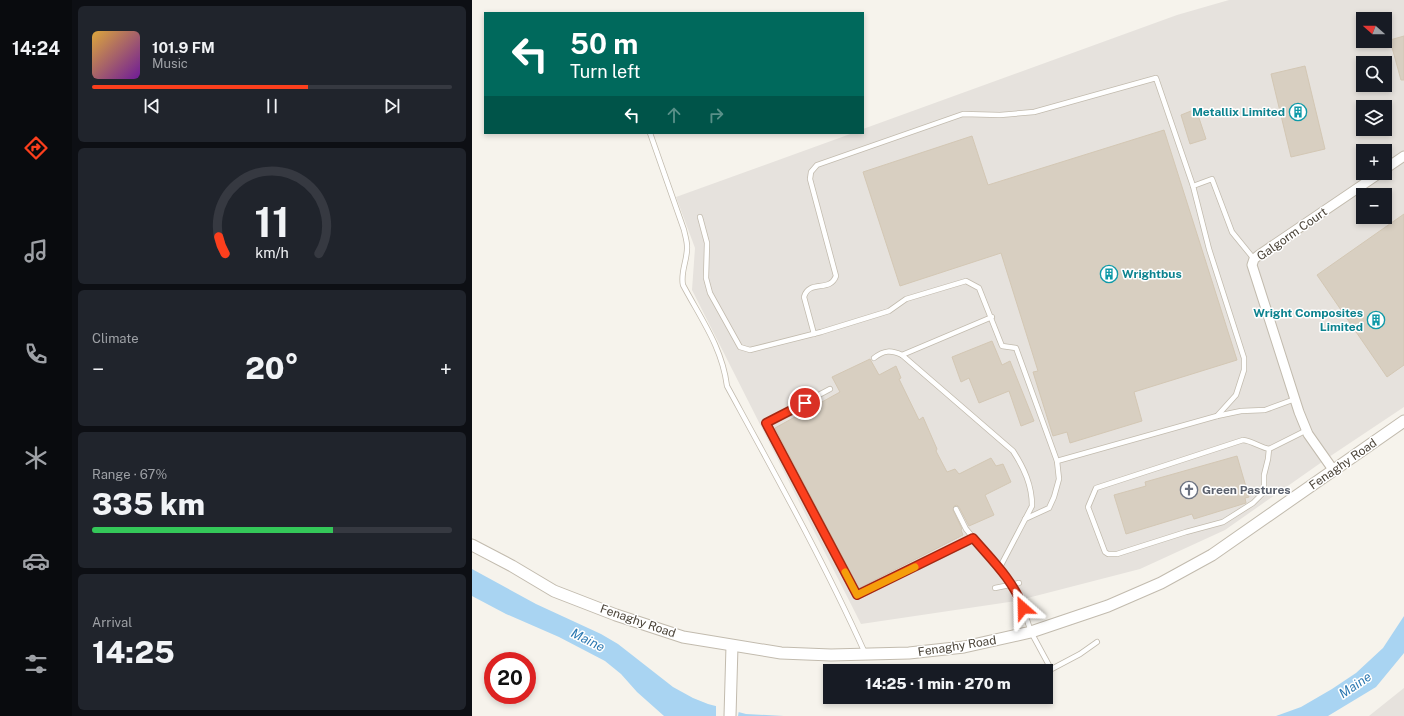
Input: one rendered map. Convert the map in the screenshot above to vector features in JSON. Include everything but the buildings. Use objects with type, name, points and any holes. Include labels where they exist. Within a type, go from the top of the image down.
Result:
[{"type":"street","points":[[1392,164],[1404,156]]},
{"type":"street","name":"Galgorm Court","points":[[1334,471],[1318,449],[1307,430],[1295,399],[1252,269],[1252,265],[1254,259],[1370,180]]},
{"type":"street","name":"Fenaghy Road","points":[[472,545],[512,566],[554,591],[682,637],[781,653],[831,655],[909,653],[964,647],[1031,632],[1108,606],[1161,583],[1212,555],[1404,421]]},
{"type":"street","points":[[730,716],[732,646]]},
{"type":"lane","points":[[814,334],[804,297],[805,292],[810,288],[830,284],[834,281],[836,276],[810,179],[811,172],[817,165],[963,114],[1000,115],[1034,112],[1156,78],[1193,186],[1209,249],[1244,358],[1244,370],[1236,395],[1217,416]]},
{"type":"lane","points":[[650,134],[688,247],[682,277],[683,285],[721,356],[726,373],[727,386],[814,546],[845,609],[865,655]]},
{"type":"lane","points":[[1193,186],[1212,179],[1232,232],[1254,259]]},
{"type":"lane","points":[[700,217],[707,243],[706,278],[710,293],[740,347],[750,350],[814,334],[889,311],[906,299],[966,282],[979,288],[992,316],[1002,346],[1016,348],[1057,461],[1059,479],[1049,508],[1025,519]]},
{"type":"lane","points":[[902,354],[992,316]]},
{"type":"lane","points":[[874,358],[879,353],[893,351],[902,354],[1013,451],[1023,466],[1032,495],[1032,506],[1000,569]]},
{"type":"lane","points":[[830,389],[766,423],[857,595],[973,538]]},
{"type":"lane","points":[[1057,461],[1217,416],[1241,411],[1265,410],[1295,399]]},
{"type":"lane","points":[[1269,449],[1264,475],[1264,492],[1253,503],[1223,522],[1117,554],[1108,554],[1105,552],[1088,507],[1096,488],[1243,440],[1269,449],[1307,430]]},
{"type":"lane","points":[[956,509],[966,529],[1000,569],[1019,596],[1031,632],[1045,664]]},
{"type":"lane","points":[[995,588],[1019,583]]},
{"type":"lane","points":[[1053,668],[1080,654],[1097,642]]},
{"type":"shaded area","points":[[1229,0],[1404,0],[1404,407],[1329,457],[1225,530],[1140,569],[1016,601],[861,624],[692,290],[695,248],[676,197],[850,134],[864,134],[864,129],[1177,15]]},
{"type":"shaded area","points":[[1404,688],[1404,716],[1369,716]]},
{"type":"water","name":"Maine","points":[[472,569],[536,604],[601,634],[618,644],[673,687],[693,698],[708,704],[746,714],[784,716],[664,716],[637,692],[621,674],[605,661],[559,637],[506,614],[472,596]]},
{"type":"water","name":"Maine","points":[[1404,616],[1404,653],[1376,687],[1328,716],[1276,716],[1301,707],[1356,673],[1383,648]]},
{"type":"pier","points":[[716,704],[739,710],[738,716],[716,716]]},
{"type":"slow traffic","points":[[845,572],[857,595],[915,567]]},
{"type":"place","name":"Metallix Limited","points":[[1298,112]]},
{"type":"place","name":"Wrightbus","points":[[1109,274]]},
{"type":"place","name":"Wright Composites Limited","points":[[1376,320]]},
{"type":"place","name":"Green Pastures","points":[[1189,490]]},
{"type":"route","points":[[805,403],[766,423],[857,595],[973,538],[1000,569],[1019,596],[1023,608]]}]
